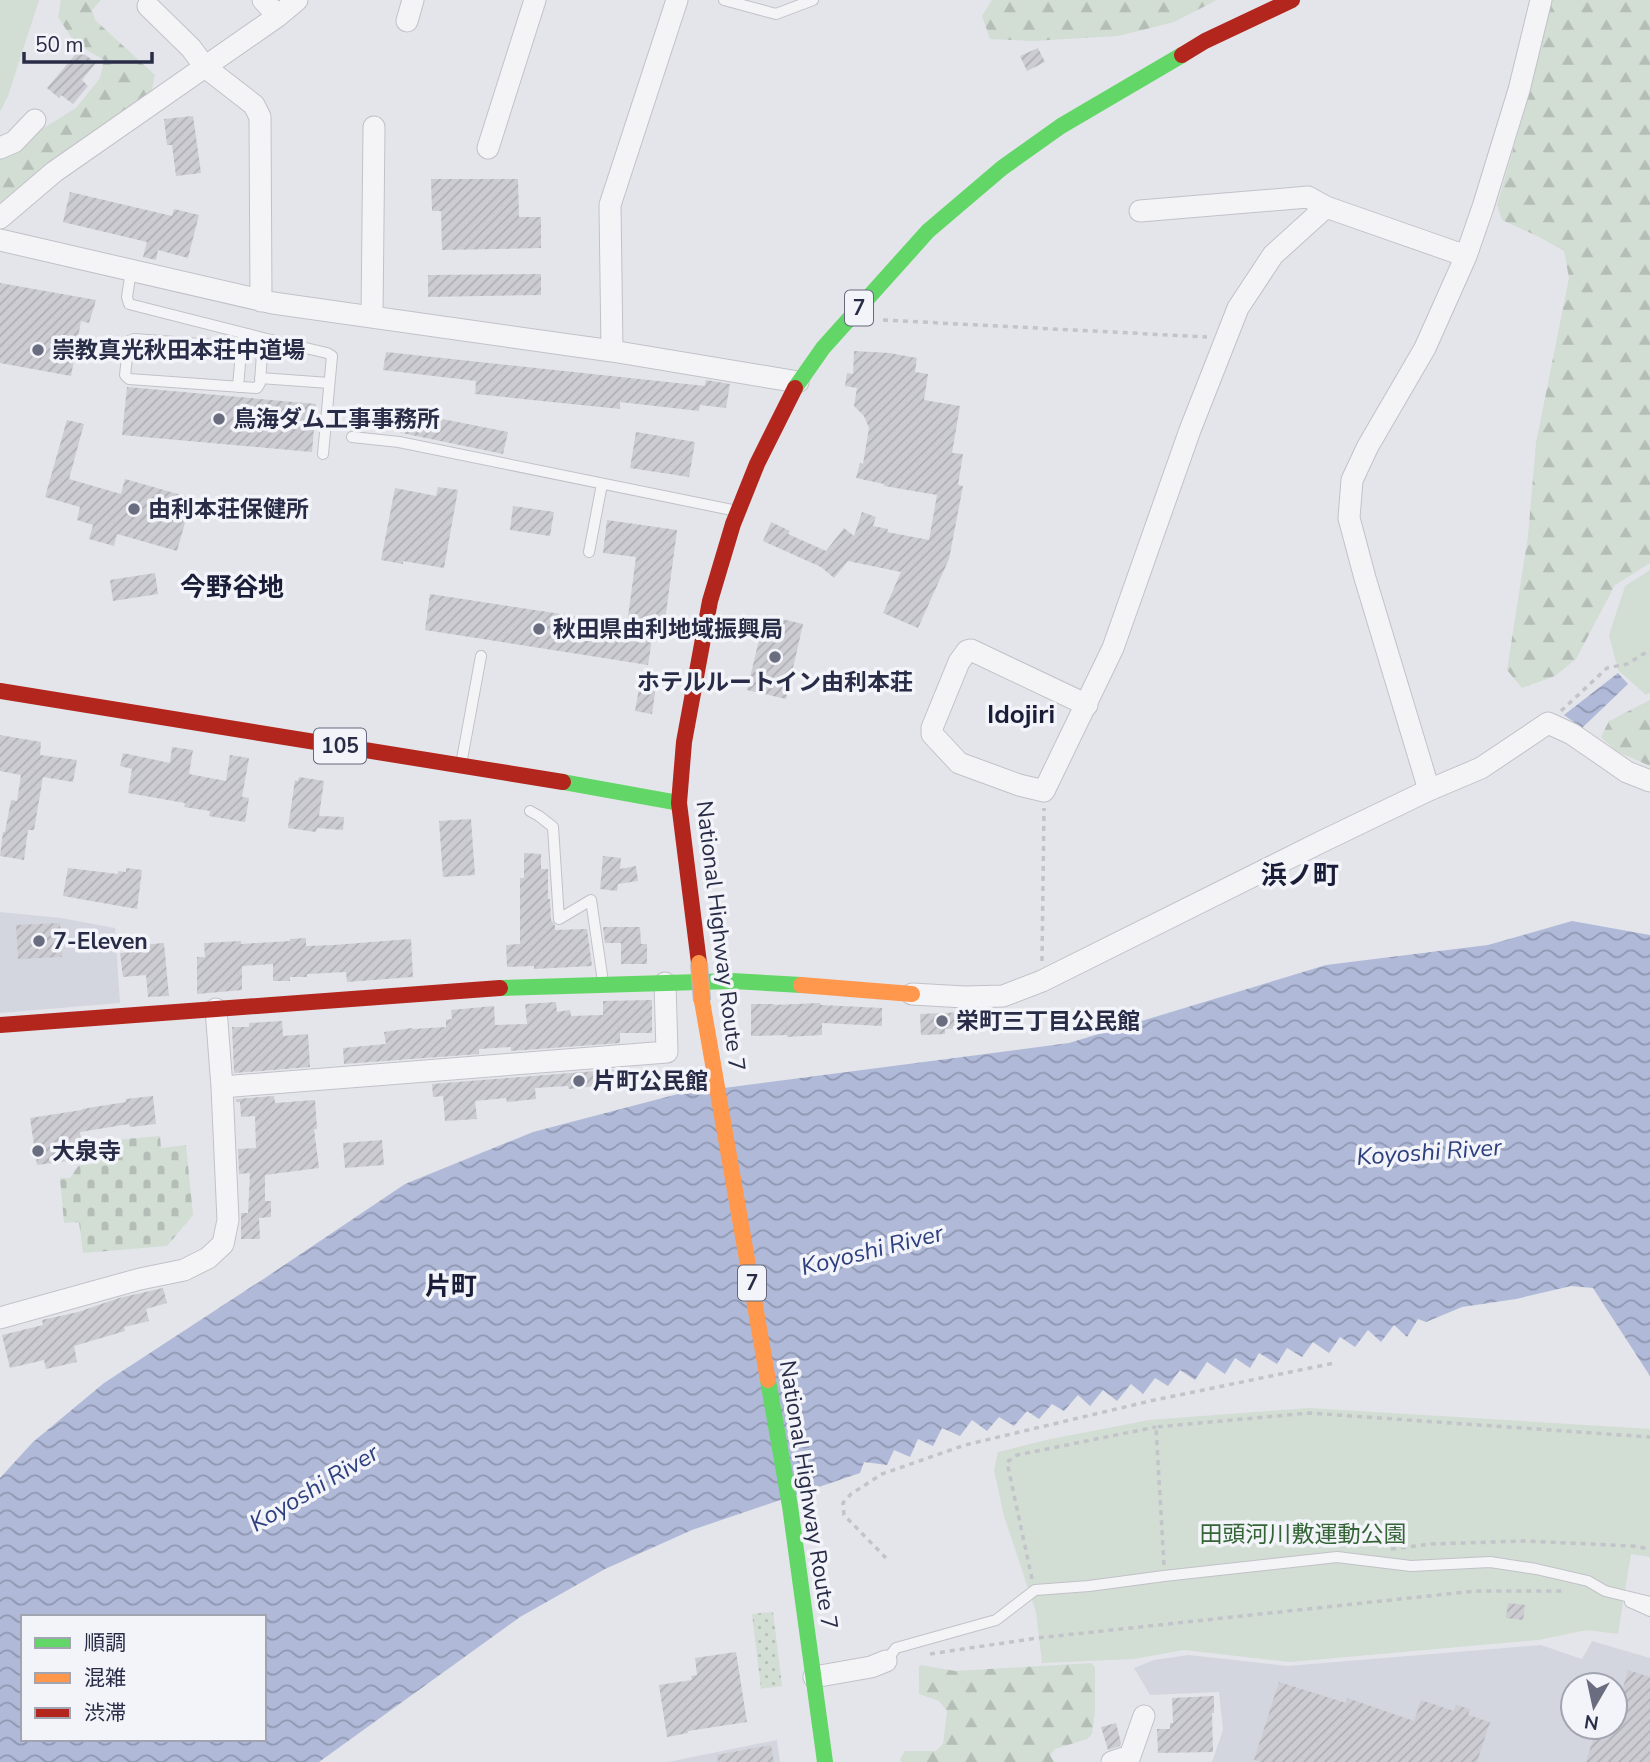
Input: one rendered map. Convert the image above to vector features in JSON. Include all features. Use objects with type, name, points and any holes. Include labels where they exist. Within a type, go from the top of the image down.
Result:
[{"type":"main road","name":"National Highway Route 7","points":[[825,1762],[790,1506],[702,1001],[679,803],[684,742],[710,601],[738,511],[757,464],[798,382],[823,348],[928,231],[1002,168],[1061,126],[1193,48],[1292,0]]},
{"type":"main road","name":"105","points":[[0,691],[679,803]]},
{"type":"main road","points":[[0,1025],[508,987],[745,982],[912,994]]},
{"type":"street","points":[[262,0],[278,16]]},
{"type":"street","points":[[0,218],[54,172],[297,0]]},
{"type":"street","points":[[407,21],[413,0]]},
{"type":"street","points":[[488,148],[536,0]]},
{"type":"street","points":[[612,351],[610,205],[677,0]]},
{"type":"street","points":[[1429,790],[1349,518],[1352,480],[1368,446],[1425,348],[1466,256],[1519,90],[1541,0]]},
{"type":"street","points":[[148,6],[191,48],[205,67],[254,105],[260,117],[261,301]]},
{"type":"street","points":[[0,148],[14,142],[35,120]]},
{"type":"street","points":[[372,317],[374,127]]},
{"type":"street","points":[[1140,211],[1308,197],[1326,207],[1466,256]]},
{"type":"street","points":[[1087,705],[971,650],[967,651],[959,662],[932,728],[932,734],[959,763],[1044,792],[1087,705],[1113,648],[1190,430],[1238,308],[1273,255],[1326,207]]},
{"type":"street","points":[[0,240],[261,301],[612,351],[798,382]]},
{"type":"street","points":[[912,994],[1003,996],[1042,981],[1429,790],[1482,768],[1548,723],[1572,734],[1627,772],[1650,781]]},
{"type":"street","points":[[222,1087],[667,1052],[664,983]]},
{"type":"street","points":[[0,1318],[140,1279],[184,1270],[208,1258],[223,1244],[228,1220],[216,1009]]},
{"type":"street","points":[[814,1676],[871,1667],[887,1661]]},
{"type":"street","points":[[1112,1762],[1130,1756],[1144,1716]]},
{"type":"lane","points":[[724,0],[776,14],[813,0]]},
{"type":"lane","points":[[131,271],[127,297],[129,304],[332,356],[323,454]]},
{"type":"lane","points":[[238,387],[243,334]]},
{"type":"lane","points":[[241,347],[134,339],[129,341],[125,375],[129,379],[257,388],[263,338]]},
{"type":"lane","points":[[240,361],[261,363]]},
{"type":"lane","points":[[260,378],[329,383]]},
{"type":"lane","points":[[352,437],[399,442],[738,511]]},
{"type":"lane","points":[[589,552],[602,484]]},
{"type":"lane","points":[[460,765],[481,656]]},
{"type":"lane","points":[[530,811],[553,828],[559,919],[591,900],[604,985]]},
{"type":"lane","points":[[887,1661],[896,1648],[996,1620],[1035,1590],[1337,1557],[1411,1566],[1490,1562],[1536,1569],[1588,1581],[1650,1611]]},
{"type":"lane","points":[[1605,1591],[1650,1602]]},
{"type":"path","points":[[850,318],[1227,338]]},
{"type":"path","points":[[1548,723],[1607,668],[1627,664],[1650,650]]},
{"type":"path","points":[[1042,981],[1044,792]]},
{"type":"path","points":[[886,1558],[844,1516],[843,1503],[851,1494],[882,1474],[965,1444],[1150,1401],[1334,1363]]},
{"type":"path","points":[[1035,1590],[1007,1462],[1017,1455],[1156,1427],[1309,1413],[1650,1437]]},
{"type":"path","points":[[1156,1427],[1164,1576]]},
{"type":"path","points":[[1391,1549],[1431,1544],[1524,1541],[1650,1549]]},
{"type":"path","points":[[928,1655],[1037,1638],[1475,1591],[1566,1591]]},
{"type":"shaded area","points":[[0,912],[61,918],[115,928],[120,1003],[0,1013]]},
{"type":"shaded area","points":[[1592,1641],[1650,1658],[1650,1762],[1212,1762],[1223,1730],[1219,1692],[1150,1695],[1134,1668],[1154,1660],[1189,1655],[1287,1666],[1541,1645],[1582,1659]]},
{"type":"shaded area","points":[[777,1740],[780,1762],[668,1762]]},
{"type":"green space","points":[[0,0],[39,0],[8,96],[0,112]]},
{"type":"green space","points":[[61,0],[101,0],[92,10],[95,20],[155,75],[151,93],[0,203],[0,155],[76,108],[100,78],[104,60],[75,43],[58,17]]},
{"type":"green space","points":[[992,0],[1217,0],[1174,22],[1118,36],[1033,41],[990,39],[982,16]]},
{"type":"green space","points":[[1551,0],[1650,0],[1650,563],[1615,585],[1576,659],[1555,676],[1522,688],[1507,670],[1528,536],[1536,443],[1569,278],[1564,251],[1502,220],[1497,205],[1530,91]]},
{"type":"green space","points":[[1650,570],[1650,692],[1646,695],[1618,670],[1609,635],[1625,586]]},
{"type":"green space","points":[[1650,700],[1650,766],[1616,751],[1601,737],[1609,721]]},
{"type":"green space","points":[[160,1136],[161,1148],[186,1145],[193,1215],[167,1246],[83,1253],[79,1222],[64,1223],[60,1178],[70,1178],[79,1165],[93,1164],[91,1142]]},
{"type":"green space","name":"田頭河川敷運動公園","points":[[1309,1408],[1650,1429],[1650,1557],[1631,1554],[1618,1634],[1587,1630],[1538,1640],[1290,1662],[1184,1650],[1133,1659],[1042,1663],[1036,1612],[1004,1516],[994,1470],[998,1452],[1149,1420]]},
{"type":"green space","points":[[773,1612],[782,1686],[761,1689],[752,1614]]},
{"type":"green space","points":[[1091,1663],[1095,1667],[1092,1734],[1087,1739],[1055,1749],[1050,1755],[1054,1762],[901,1762],[905,1751],[936,1751],[943,1744],[947,1711],[939,1701],[919,1694],[921,1665],[955,1671]]},
{"type":"water","points":[[1618,673],[1628,684],[1582,728],[1564,715]]},
{"type":"water","name":"Koyoshi River","points":[[1572,921],[1650,935],[1650,1376],[1593,1288],[1571,1286],[1516,1299],[1462,1307],[1426,1322],[1418,1319],[1407,1337],[1394,1325],[1381,1342],[1368,1330],[1355,1347],[1340,1337],[1329,1353],[1313,1342],[1302,1357],[1287,1348],[1277,1364],[1259,1353],[1250,1368],[1235,1358],[1225,1374],[1207,1362],[1195,1380],[1180,1370],[1168,1386],[1155,1378],[1143,1394],[1131,1384],[1117,1401],[1103,1390],[1090,1406],[1078,1395],[1064,1411],[1052,1404],[1039,1419],[1027,1411],[1014,1426],[999,1417],[987,1431],[972,1420],[960,1436],[942,1428],[933,1446],[918,1439],[910,1457],[894,1450],[887,1465],[864,1462],[860,1473],[692,1530],[605,1569],[520,1617],[319,1762],[0,1762],[0,1478],[33,1442],[104,1383],[405,1184],[533,1132],[678,1094],[1069,1043],[1326,965],[1488,945]]},
{"type":"building","points":[[1038,48],[1045,62],[1027,71],[1020,56]]},
{"type":"building","points":[[79,50],[96,63],[82,80],[88,86],[73,104],[61,95],[59,98],[47,88]]},
{"type":"building","points":[[193,116],[201,173],[176,176],[172,145],[167,145],[164,119]]},
{"type":"building","points":[[431,179],[518,179],[519,217],[541,217],[541,248],[442,250],[441,211],[432,211]]},
{"type":"building","points":[[70,192],[172,216],[174,209],[199,215],[188,258],[158,250],[156,260],[143,257],[147,242],[63,222]]},
{"type":"building","points":[[541,274],[541,295],[428,297],[428,275]]},
{"type":"building","points":[[0,283],[96,300],[89,323],[81,321],[71,376],[0,363]]},
{"type":"building","points":[[854,351],[917,358],[915,372],[928,374],[924,400],[960,406],[952,453],[963,454],[958,485],[963,486],[949,559],[918,628],[883,613],[901,572],[848,561],[834,578],[821,567],[763,541],[771,522],[790,531],[788,534],[826,551],[844,528],[854,536],[862,512],[876,517],[873,526],[888,529],[887,532],[929,540],[937,495],[856,478],[860,463],[863,464],[869,428],[864,416],[854,406],[857,388],[845,386],[847,373],[853,374]]},
{"type":"building","points":[[386,352],[705,386],[706,380],[730,384],[726,408],[700,405],[699,411],[620,402],[620,409],[475,394],[476,381],[383,370]]},
{"type":"building","name":"鳥海ダム工事事務所","points":[[127,387],[316,404],[312,452],[122,435]]},
{"type":"building","points":[[402,411],[508,432],[503,454],[397,432]]},
{"type":"building","name":"由利本荘保健所","points":[[67,420],[84,424],[69,479],[121,494],[125,479],[192,498],[177,551],[117,534],[114,546],[89,539],[93,525],[77,520],[80,507],[45,497]]},
{"type":"building","points":[[636,432],[695,442],[689,477],[630,468]]},
{"type":"building","points":[[438,487],[458,490],[444,568],[381,560],[395,488],[436,496]]},
{"type":"building","points":[[513,506],[554,512],[550,536],[510,530]]},
{"type":"building","name":"秋田県由利地域振興局","points":[[607,520],[677,530],[665,621],[655,619],[648,665],[425,630],[430,594],[627,624],[636,557],[603,553]]},
{"type":"building","points":[[155,573],[158,594],[113,601],[110,580]]},
{"type":"building","name":"ホテルルートイン由利本荘","points":[[765,615],[803,624],[786,699],[747,690]]},
{"type":"building","points":[[640,683],[656,686],[652,714],[635,711]]},
{"type":"building","points":[[0,735],[41,742],[40,755],[77,760],[73,782],[43,777],[34,830],[28,830],[24,860],[0,856],[11,800],[17,801],[21,775],[0,771]]},
{"type":"building","points":[[172,747],[193,750],[189,774],[226,781],[230,755],[249,758],[242,797],[249,798],[245,822],[209,816],[210,811],[184,807],[185,803],[128,793],[132,769],[120,766],[123,753],[170,763]]},
{"type":"building","points":[[299,777],[324,781],[319,816],[344,817],[343,830],[317,828],[316,832],[288,828],[295,780],[298,781]]},
{"type":"building","points":[[471,819],[475,875],[443,877],[439,821]]},
{"type":"building","points":[[524,853],[541,854],[541,869],[548,869],[548,899],[555,930],[587,929],[592,966],[534,969],[534,966],[507,967],[506,945],[520,944],[520,878],[524,878]]},
{"type":"building","points":[[603,856],[621,858],[620,869],[636,866],[638,881],[618,884],[617,891],[600,889]]},
{"type":"building","points":[[68,868],[118,874],[118,871],[126,872],[126,868],[142,870],[137,909],[63,896]]},
{"type":"building","name":"7-Eleven","points":[[60,923],[62,957],[18,959],[16,925]]},
{"type":"building","points":[[603,927],[640,927],[641,944],[647,944],[647,964],[621,964],[621,943],[605,943]]},
{"type":"building","points":[[306,938],[306,946],[411,939],[413,977],[347,982],[346,972],[307,974],[307,977],[290,977],[290,981],[273,981],[273,964],[242,966],[242,990],[197,994],[197,957],[205,957],[204,943],[241,941],[241,944]]},
{"type":"building","points":[[164,943],[169,996],[148,997],[146,975],[123,977],[120,953],[129,952],[129,946]]},
{"type":"building","points":[[652,1000],[652,1033],[620,1033],[620,1043],[511,1051],[511,1047],[479,1049],[479,1054],[344,1064],[343,1048],[386,1044],[384,1032],[446,1027],[446,1020],[452,1019],[451,1010],[494,1006],[495,1025],[527,1024],[525,1004],[556,1002],[557,1012],[570,1010],[571,1016],[603,1015],[603,1001]]},
{"type":"building","points":[[820,1003],[882,1008],[882,1026],[822,1023],[822,1035],[751,1036],[751,1004]]},
{"type":"building","name":"栄町三丁目公民館","points":[[963,1012],[964,1028],[945,1029],[945,1034],[921,1035],[920,1014]]},
{"type":"building","points":[[282,1021],[283,1036],[308,1034],[310,1067],[234,1073],[232,1027]]},
{"type":"building","points":[[621,1069],[621,1076],[597,1077],[598,1086],[535,1088],[536,1099],[475,1101],[477,1119],[445,1121],[443,1096],[433,1097],[432,1084]]},
{"type":"building","points":[[153,1096],[156,1124],[130,1127],[129,1124],[80,1132],[83,1159],[37,1165],[30,1118]]},
{"type":"building","points":[[274,1096],[275,1103],[315,1100],[317,1129],[314,1129],[319,1168],[265,1175],[265,1201],[271,1201],[271,1217],[259,1218],[260,1239],[241,1239],[241,1213],[248,1213],[250,1173],[239,1174],[238,1149],[256,1148],[255,1116],[241,1117],[240,1102],[236,1102],[236,1099]]},
{"type":"building","points":[[382,1140],[384,1165],[345,1168],[343,1143]]},
{"type":"building","points":[[163,1288],[167,1303],[146,1309],[149,1321],[124,1327],[125,1331],[74,1346],[77,1362],[46,1369],[44,1360],[10,1368],[2,1335],[43,1325],[42,1320]]},
{"type":"building","points":[[1508,1603],[1525,1605],[1523,1620],[1506,1618]]},
{"type":"building","points":[[736,1652],[747,1722],[667,1737],[659,1685],[692,1680],[691,1676],[697,1675],[695,1658]]},
{"type":"building","points":[[1628,1671],[1650,1677],[1650,1762],[1586,1762],[1593,1741],[1629,1741]]},
{"type":"building","points":[[1279,1682],[1346,1703],[1347,1698],[1414,1721],[1421,1700],[1454,1711],[1456,1705],[1470,1709],[1468,1715],[1490,1722],[1477,1762],[1254,1760]]},
{"type":"building","points":[[1214,1696],[1213,1752],[1158,1753],[1157,1729],[1170,1729],[1170,1723],[1173,1723],[1172,1698]]},
{"type":"building","points":[[1116,1723],[1121,1743],[1120,1746],[1108,1750],[1101,1727]]},
{"type":"building","points":[[771,1745],[774,1762],[718,1762],[717,1755]]},
{"type":"traffic: fast","points":[[795,388],[823,348],[928,231],[1002,168],[1061,126],[1182,55]]},
{"type":"traffic: fast","points":[[563,782],[679,803]]},
{"type":"traffic: fast","points":[[500,988],[732,981],[801,985]]},
{"type":"traffic: fast","points":[[768,1380],[790,1506],[825,1762]]},
{"type":"traffic: slow","points":[[699,963],[702,1001]]},
{"type":"traffic: slow","points":[[801,985],[912,994]]},
{"type":"traffic: slow","points":[[702,1001],[768,1380]]},
{"type":"traffic: jam","points":[[1182,55],[1205,41],[1292,0]]},
{"type":"traffic: jam","points":[[699,963],[679,803],[684,742],[710,601],[733,524],[757,464],[795,388]]},
{"type":"traffic: jam","points":[[0,691],[563,782]]},
{"type":"traffic: jam","points":[[0,1025],[500,988]]},
{"type":"place","name":"崇教真光秋田本荘中道場","points":[[38,350]]},
{"type":"place","name":"鳥海ダム工事事務所","points":[[219,419]]},
{"type":"place","name":"由利本荘保健所","points":[[134,509]]},
{"type":"place","name":"秋田県由利地域振興局","points":[[539,629]]},
{"type":"place","name":"ホテルルートイン由利本荘","points":[[775,657]]},
{"type":"place","name":"7-Eleven","points":[[39,941]]},
{"type":"place","name":"栄町三丁目公民館","points":[[942,1021]]},
{"type":"place","name":"片町公民館","points":[[579,1081]]},
{"type":"place","name":"大泉寺","points":[[38,1151]]},
{"type":"district","name":"今野谷地","points":[[232,587]]},
{"type":"district","name":"Idojiri","points":[[1021,714]]},
{"type":"district","name":"浜ノ町","points":[[1300,875]]},
{"type":"district","name":"片町","points":[[451,1286]]}]
